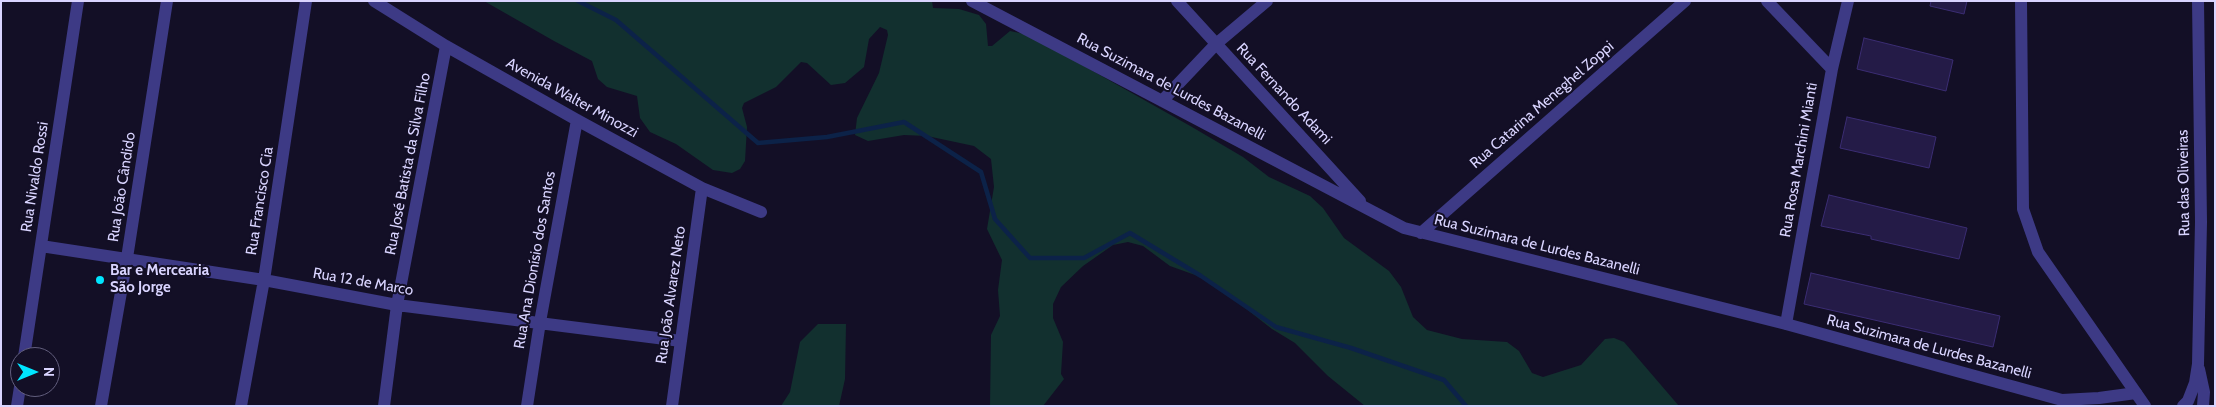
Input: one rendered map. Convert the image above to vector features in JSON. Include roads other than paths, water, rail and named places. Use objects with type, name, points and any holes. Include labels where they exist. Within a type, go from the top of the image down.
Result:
[{"type":"street","name":"Rua Nivaldo Rossi","points":[[26,347],[78,1]]},
{"type":"street","name":"Rua João Cândido","points":[[101,406],[127,258],[167,1]]},
{"type":"street","name":"Rua Francisco Cia","points":[[241,406],[264,280],[306,1]]},
{"type":"street","name":"Avenida Walter Minozzi","points":[[374,1],[446,46],[577,120],[702,188],[761,212]]},
{"type":"street","name":"Rua Suzimara de Lurdes Bazanelli","points":[[972,1],[1404,228],[1786,324],[2062,400],[2136,393]]},
{"type":"street","name":"Rua Fernando Adami","points":[[1177,1],[1367,209]]},
{"type":"street","points":[[1162,101],[1216,44],[1267,1]]},
{"type":"street","name":"Rua Catarina Meneghel Zoppi","points":[[1421,233],[1685,1]]},
{"type":"street","points":[[1767,1],[1832,69]]},
{"type":"street","name":"Rua Rosa Marchini Mianti","points":[[1786,324],[1832,69],[1848,1]]},
{"type":"street","points":[[2021,1],[2023,209],[2038,252],[2145,406]]},
{"type":"street","name":"Rua das Oliveiras","points":[[2183,406],[2188,401],[2195,383],[2198,364],[2201,222],[2198,1]]},
{"type":"street","name":"Rua José Batista da Silva Filho","points":[[384,406],[397,305],[446,46]]},
{"type":"street","name":"Rua Ana Dionísio dos Santos","points":[[527,406],[540,322],[577,120]]},
{"type":"street","name":"Rua João Alvarez Neto","points":[[672,406],[702,188]]},
{"type":"street","points":[[2201,222],[2215,222]]},
{"type":"street","name":"Rua 12 de Marco","points":[[41,246],[264,280],[397,305],[681,341]]},
{"type":"street","name":"Rua das Oliveiras","points":[[2198,364],[2204,392],[2203,406]]},
{"type":"waterway","points":[[578,1],[616,20],[758,143],[827,137],[904,122],[981,172],[995,219],[1030,258],[1084,258],[1130,233],[1201,276],[1276,327],[1351,348],[1444,380],[1466,406]]},
{"type":"place","name":"Bar e Mercearia São Jorge","points":[[100,280]]}]
